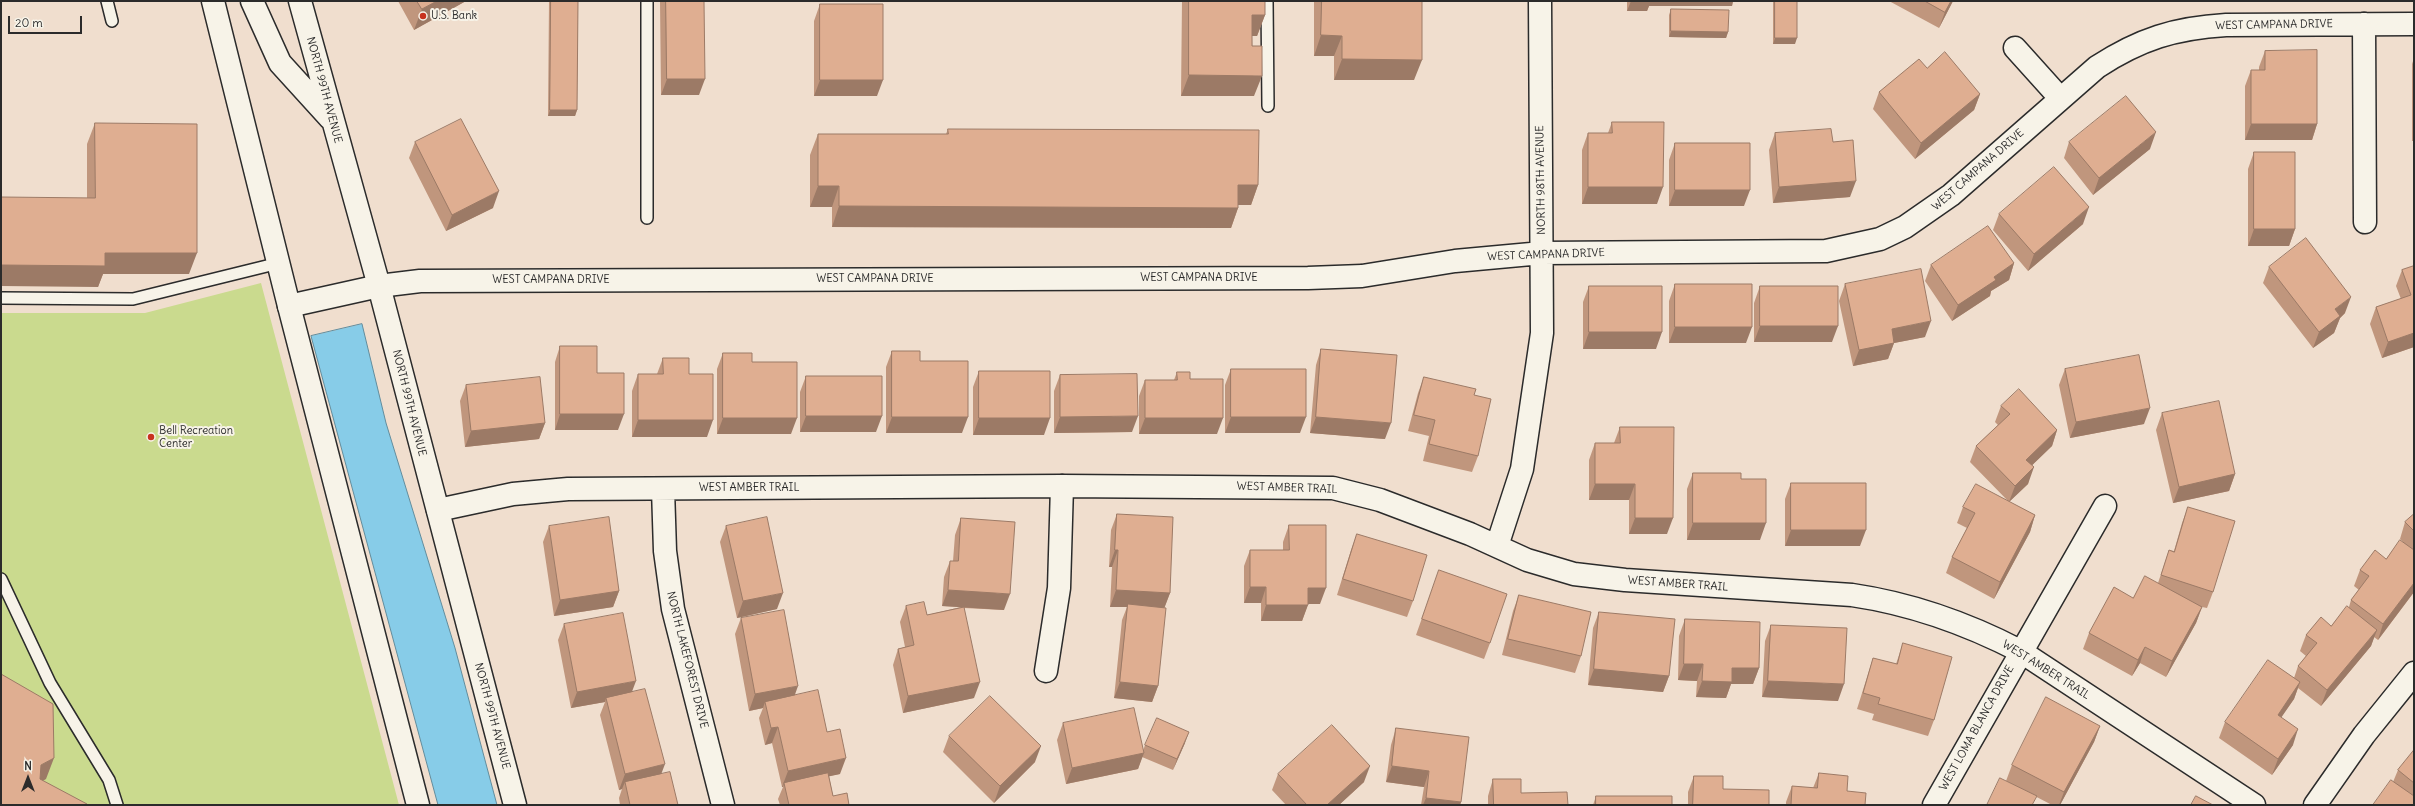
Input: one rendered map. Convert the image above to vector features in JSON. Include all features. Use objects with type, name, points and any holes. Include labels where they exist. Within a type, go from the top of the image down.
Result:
[{"type":"street","points":[[213,1],[289,306],[418,805]]},
{"type":"street","points":[[252,1],[280,63],[332,121]]},
{"type":"street","name":"NORTH 99TH AVENUE","points":[[300,1],[332,121],[380,286],[515,805]]},
{"type":"street","name":"NORTH 98TH AVENUE","points":[[1497,546],[1522,469],[1542,333],[1540,1]]},
{"type":"street","points":[[2364,24],[2366,222]]},
{"type":"street","name":"WEST CAMPANA DRIVE","points":[[289,306],[380,286],[443,280],[1315,278],[1362,276],[1455,261],[1542,253],[1826,251],[1880,238],[1905,227],[1951,195],[2097,67],[2120,52],[2146,40],[2172,32],[2198,27],[2226,25],[2414,24]]},
{"type":"street","points":[[2015,48],[2060,98]]},
{"type":"street","points":[[1046,672],[1059,588],[1062,486]]},
{"type":"street","name":"WEST AMBER TRAIL","points":[[438,510],[513,494],[540,491],[663,488],[1062,486],[1333,488],[1380,500],[1549,568],[1599,578],[1816,592],[1879,599],[1947,618],[2020,651],[2254,805]]},
{"type":"street","name":"NORTH LAKEFOREST DRIVE","points":[[663,488],[665,551],[673,609],[723,805]]},
{"type":"street","name":"WEST LOMA BLANCA DRIVE","points":[[1934,805],[2020,651],[2105,506]]},
{"type":"street","points":[[2315,805],[2364,735],[2414,673]]},
{"type":"lane","points":[[107,1],[112,21]]},
{"type":"lane","points":[[647,1],[647,218]]},
{"type":"lane","points":[[1267,1],[1268,106]]},
{"type":"lane","points":[[1,298],[133,299],[279,263]]},
{"type":"lane","points":[[1,579],[50,683],[110,780],[117,805]]},
{"type":"green space","name":"Bell Recreation Center","points":[[261,283],[399,805],[1,805],[1,313],[145,313]]},
{"type":"water","points":[[362,324],[386,423],[455,648],[497,805],[438,805],[311,336]]},
{"type":"building","points":[[417,1],[437,1],[422,9]]},
{"type":"building","points":[[551,1],[578,1],[577,110],[550,110]]},
{"type":"building","points":[[666,1],[704,1],[705,79],[667,79]]},
{"type":"building","points":[[1189,1],[1265,1],[1265,15],[1252,15],[1252,46],[1262,46],[1262,76],[1189,75]]},
{"type":"building","points":[[1322,1],[1422,1],[1422,60],[1342,59],[1342,36],[1321,35]]},
{"type":"building","points":[[1775,1],[1797,1],[1797,38],[1775,38]]},
{"type":"building","points":[[1925,1],[1951,1],[1945,12]]},
{"type":"building","points":[[820,4],[883,4],[883,80],[820,80]]},
{"type":"building","points":[[1671,9],[1729,10],[1728,32],[1671,31]]},
{"type":"building","points":[[2317,50],[2317,124],[2251,124],[2251,70],[2265,70],[2265,51]]},
{"type":"building","points":[[1945,52],[1980,94],[1921,143],[1879,92],[1919,59],[1927,68]]},
{"type":"building","points":[[2126,96],[2156,132],[2099,178],[2069,142]]},
{"type":"building","points":[[461,119],[499,191],[452,215],[415,142]]},
{"type":"building","points":[[1612,122],[1664,122],[1663,187],[1588,187],[1588,133],[1612,133]]},
{"type":"building","points":[[95,123],[197,124],[197,253],[105,253],[105,266],[1,265],[1,197],[95,198]]},
{"type":"building","points":[[948,129],[1259,130],[1258,185],[1238,185],[1238,208],[839,206],[839,186],[818,186],[818,134],[948,134]]},
{"type":"building","points":[[1831,129],[1833,142],[1853,140],[1856,181],[1779,187],[1775,133]]},
{"type":"building","points":[[1675,143],[1750,143],[1750,190],[1675,190]]},
{"type":"building","points":[[2254,152],[2295,152],[2295,229],[2254,229]]},
{"type":"building","points":[[2054,167],[2089,207],[2034,254],[1999,214]]},
{"type":"building","points":[[1988,226],[2014,263],[1994,277],[1996,280],[1958,305],[1931,265]]},
{"type":"building","points":[[2306,238],[2351,297],[2335,309],[2340,316],[2319,332],[2269,267]]},
{"type":"building","points":[[2414,266],[2414,333],[2388,342],[2376,307],[2411,295],[2402,270]]},
{"type":"building","points":[[1921,269],[1931,321],[1892,329],[1894,343],[1859,350],[1845,284]]},
{"type":"building","points":[[1675,284],[1752,284],[1752,327],[1675,327]]},
{"type":"building","points":[[1589,286],[1662,286],[1662,332],[1589,332]]},
{"type":"building","points":[[1760,286],[1838,286],[1838,326],[1760,326]]},
{"type":"building","points":[[560,346],[597,346],[597,373],[624,373],[624,414],[560,414]]},
{"type":"building","points":[[1321,349],[1397,355],[1391,423],[1316,417]]},
{"type":"building","points":[[892,351],[920,351],[920,361],[968,361],[968,417],[892,417]]},
{"type":"building","points":[[723,353],[752,353],[752,362],[797,362],[797,418],[723,418]]},
{"type":"building","points":[[2139,355],[2150,408],[2076,422],[2065,369]]},
{"type":"building","points":[[663,358],[689,358],[689,374],[713,374],[713,420],[638,420],[638,374],[663,374]]},
{"type":"building","points":[[1231,369],[1306,369],[1306,417],[1231,417]]},
{"type":"building","points":[[979,371],[1050,371],[1050,418],[979,418]]},
{"type":"building","points":[[1177,372],[1190,372],[1190,379],[1223,379],[1223,418],[1145,418],[1145,380],[1177,380]]},
{"type":"building","points":[[1137,374],[1138,416],[1060,417],[1060,375]]},
{"type":"building","points":[[806,376],[882,376],[882,416],[806,416]]},
{"type":"building","points":[[540,377],[545,423],[471,431],[466,385]]},
{"type":"building","points":[[1424,377],[1476,389],[1474,395],[1491,399],[1478,456],[1429,444],[1435,420],[1414,415]]},
{"type":"building","points":[[2019,389],[2057,430],[2026,460],[2034,467],[2015,486],[1976,446],[2010,414],[2001,406]]},
{"type":"building","points":[[2219,401],[2235,474],[2179,487],[2162,413]]},
{"type":"building","points":[[1620,427],[1674,427],[1673,518],[1635,518],[1635,484],[1595,484],[1595,443],[1620,443]]},
{"type":"building","points":[[1693,473],[1741,473],[1741,479],[1766,479],[1766,523],[1693,523]]},
{"type":"building","points":[[1791,483],[1866,483],[1866,530],[1791,530]]},
{"type":"building","points":[[1976,484],[2035,515],[2000,582],[1952,557],[1975,513],[1963,507]]},
{"type":"building","points":[[2188,507],[2235,521],[2213,592],[2161,575],[2169,550],[2174,552]]},
{"type":"building","points":[[1117,514],[1173,517],[1170,593],[1116,590],[1118,550],[1115,550]]},
{"type":"building","points":[[2414,514],[2414,531],[2405,522]]},
{"type":"building","points":[[609,517],[619,591],[560,600],[549,526]]},
{"type":"building","points":[[767,517],[783,593],[743,601],[726,526]]},
{"type":"building","points":[[961,518],[1015,522],[1010,594],[948,590],[950,561],[958,561]]},
{"type":"building","points":[[1289,525],[1326,525],[1326,588],[1308,588],[1308,605],[1266,605],[1266,587],[1250,587],[1250,550],[1289,550]]},
{"type":"building","points":[[1357,534],[1427,555],[1413,601],[1343,579]]},
{"type":"building","points":[[2400,540],[2414,550],[2414,583],[2383,624],[2351,600],[2369,576],[2360,570],[2375,550],[2386,559]]},
{"type":"building","points":[[1439,570],[1507,594],[1490,643],[1422,619]]},
{"type":"building","points":[[2145,576],[2202,607],[2172,661],[2145,647],[2138,660],[2089,633],[2114,587],[2133,598]]},
{"type":"building","points":[[1519,595],[1591,612],[1581,656],[1508,639]]},
{"type":"building","points":[[924,602],[927,615],[964,607],[980,682],[908,696],[898,649],[914,645],[906,606]]},
{"type":"building","points":[[1128,604],[1166,608],[1158,686],[1120,682]]},
{"type":"building","points":[[2347,606],[2377,630],[2327,690],[2298,666],[2317,643],[2306,635],[2321,617],[2331,626]]},
{"type":"building","points":[[784,610],[798,686],[755,694],[741,618]]},
{"type":"building","points":[[1599,612],[1675,619],[1669,676],[1594,669]]},
{"type":"building","points":[[623,613],[636,681],[577,692],[564,624]]},
{"type":"building","points":[[1685,619],[1760,622],[1759,668],[1732,668],[1732,682],[1702,681],[1703,664],[1684,664]]},
{"type":"building","points":[[1771,625],[1847,628],[1844,684],[1768,681]]},
{"type":"building","points":[[1903,643],[1952,657],[1934,720],[1878,704],[1880,698],[1863,693],[1873,658],[1897,664]]},
{"type":"building","points":[[2268,660],[2300,682],[2278,715],[2298,729],[2278,759],[2225,722]]},
{"type":"building","points":[[1,674],[53,704],[54,758],[41,765],[40,779],[87,805],[1,805]]},
{"type":"building","points":[[645,689],[665,764],[625,774],[606,698]]},
{"type":"building","points":[[818,690],[827,732],[840,729],[846,758],[788,771],[778,727],[771,728],[765,702]]},
{"type":"building","points":[[990,696],[1041,746],[1000,786],[949,736]]},
{"type":"building","points":[[2046,697],[2100,726],[2064,792],[2012,765]]},
{"type":"building","points":[[1134,708],[1144,753],[1072,768],[1063,723]]},
{"type":"building","points":[[1157,718],[1189,732],[1177,759],[1145,745]]},
{"type":"building","points":[[1332,725],[1370,766],[1327,805],[1307,805],[1278,774]]},
{"type":"building","points":[[1396,728],[1469,737],[1461,802],[1426,798],[1429,771],[1392,766]]},
{"type":"building","points":[[2414,750],[2414,783],[2398,770]]},
{"type":"building","points":[[670,772],[678,805],[630,805],[625,782]]},
{"type":"building","points":[[828,773],[833,796],[847,793],[849,805],[789,805],[784,783]]},
{"type":"building","points":[[1819,773],[1848,776],[1847,791],[1866,793],[1865,805],[1791,805],[1792,786],[1817,788]]},
{"type":"building","points":[[1694,776],[1723,776],[1723,789],[1769,790],[1769,805],[1693,805]]},
{"type":"building","points":[[2000,778],[2037,796],[2032,805],[1987,805]]},
{"type":"building","points":[[1493,779],[1521,779],[1521,793],[1567,792],[1568,805],[1494,805]]},
{"type":"building","points":[[2391,780],[2414,796],[2414,805],[2373,805]]},
{"type":"building","points":[[1596,796],[1672,796],[1672,805],[1596,805]]},
{"type":"building","points":[[2196,796],[2213,805],[2191,805]]},
{"type":"place","name":"U.S. Bank","points":[[423,16]]},
{"type":"place","name":"Bell Recreation Center","points":[[151,437]]}]
